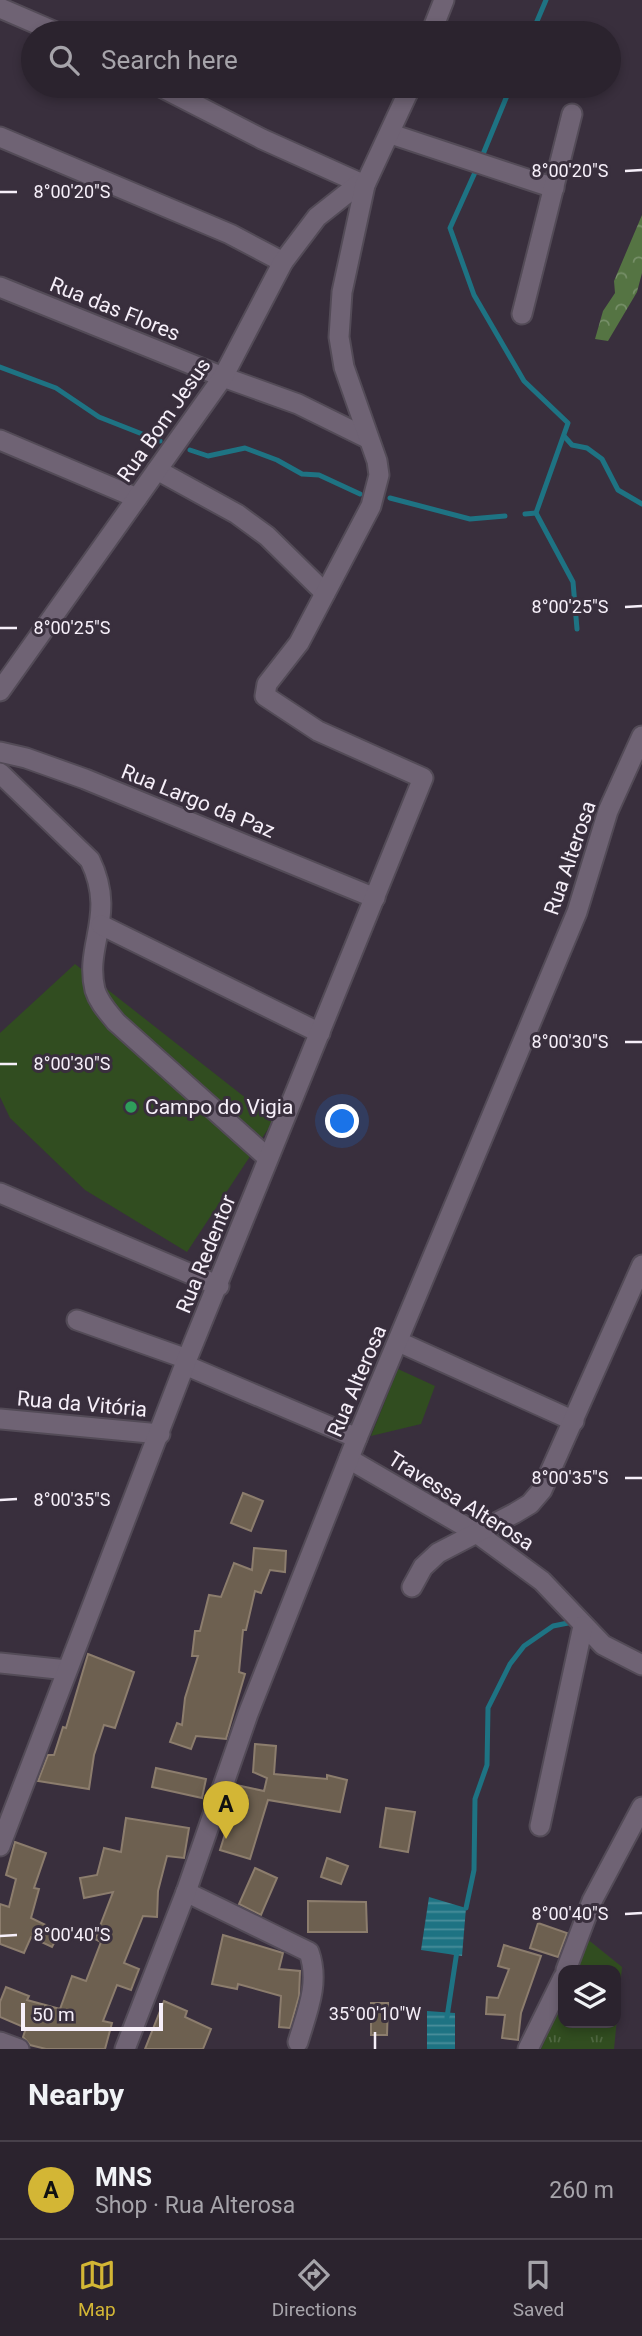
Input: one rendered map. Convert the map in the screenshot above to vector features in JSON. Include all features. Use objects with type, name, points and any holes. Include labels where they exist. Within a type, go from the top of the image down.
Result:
[{"type":"street","points":[[436,21],[444,0]]},
{"type":"street","points":[[0,8],[30,21]]},
{"type":"street","points":[[182,98],[262,139],[363,184]]},
{"type":"street","points":[[157,470],[237,514],[267,536],[326,593],[371,506],[376,489],[377,461],[344,367],[339,337],[344,279],[363,184],[391,134],[406,98]]},
{"type":"street","points":[[522,314],[572,114]]},
{"type":"street","points":[[391,134],[554,188]]},
{"type":"street","points":[[0,137],[230,234],[283,262]]},
{"type":"street","name":"Rua Bom Jesus","points":[[0,691],[223,377],[283,262],[317,217],[363,184]]},
{"type":"street","name":"Rua das Flores","points":[[0,287],[223,377],[298,404],[367,438]]},
{"type":"street","points":[[0,440],[137,498]]},
{"type":"street","name":"Rua Redentor","points":[[0,1846],[186,1362],[423,778],[318,731],[265,696],[267,684],[299,643],[326,593]]},
{"type":"street","name":"Rua Alterosa","points":[[125,2049],[186,1892],[248,1714],[357,1438],[577,912],[608,811],[642,736]]},
{"type":"street","name":"Rua Largo da Paz","points":[[0,752],[86,779],[375,898]]},
{"type":"street","points":[[0,773],[90,860],[102,892],[101,925],[93,975],[102,1005],[116,1022],[268,1158]]},
{"type":"street","points":[[101,925],[320,1032]]},
{"type":"street","points":[[0,1194],[219,1286]]},
{"type":"street","points":[[412,1587],[423,1567],[438,1553],[478,1534],[530,1504],[536,1497],[550,1475],[642,1265]]},
{"type":"street","points":[[76,1320],[186,1362],[357,1438]]},
{"type":"street","points":[[399,1342],[574,1421]]},
{"type":"street","name":"Rua da Vitória","points":[[0,1419],[160,1434]]},
{"type":"street","name":"Travessa Alterosa","points":[[349,1459],[478,1534],[542,1581],[603,1645],[642,1665]]},
{"type":"street","points":[[540,1826],[583,1626]]},
{"type":"street","points":[[0,1663],[67,1670]]},
{"type":"street","points":[[568,1965],[592,1901],[642,1807]]},
{"type":"street","points":[[186,1892],[309,1952],[315,1968],[314,1988],[298,2042]]},
{"type":"street","points":[[528,2049],[558,1988]]},
{"type":"street","points":[[0,2042],[19,2049]]},
{"type":"green space","points":[[642,215],[642,273],[637,292],[608,341],[595,339],[603,311],[615,293],[614,281]]},
{"type":"green space","name":"Campo do Vigia","points":[[75,964],[274,1120],[187,1252],[85,1190],[10,1118],[0,1097],[0,1033]]},
{"type":"green space","points":[[398,1369],[435,1386],[421,1424],[371,1436]]},
{"type":"green space","points":[[586,1938],[620,1965],[579,1965]]},
{"type":"green space","points":[[558,2010],[558,2028],[616,2028],[614,2049],[541,2049]]},
{"type":"water","points":[[429,1897],[466,1908],[462,1956],[421,1950]]},
{"type":"water","points":[[427,2011],[455,2013],[455,2049],[427,2049]]},
{"type":"building","points":[[243,1493],[263,1501],[251,1531],[231,1523]]},
{"type":"building","points":[[254,1548],[286,1551],[285,1572],[270,1570],[261,1593],[255,1591],[246,1630],[243,1630],[239,1672],[245,1674],[226,1739],[196,1736],[191,1749],[170,1742],[177,1723],[182,1725],[185,1698],[198,1656],[192,1656],[195,1631],[200,1631],[209,1595],[221,1597],[234,1563],[252,1570]]},
{"type":"building","points":[[88,1654],[134,1672],[115,1728],[104,1725],[94,1755],[89,1789],[38,1781],[48,1755],[54,1755],[63,1727],[66,1728]]},
{"type":"building","points":[[255,1744],[276,1746],[274,1774],[327,1779],[327,1775],[347,1780],[340,1812],[268,1800],[250,1859],[220,1850],[234,1805],[230,1804],[236,1785],[264,1791],[267,1778],[253,1772]]},
{"type":"building","points":[[156,1768],[206,1779],[202,1798],[152,1787]]},
{"type":"building","points":[[386,1808],[415,1812],[408,1852],[380,1847]]},
{"type":"building","points":[[126,1818],[189,1828],[184,1858],[167,1856],[158,1891],[157,1917],[143,1916],[124,1963],[139,1969],[131,1990],[117,1985],[103,2021],[112,2023],[105,2049],[46,2049],[30,2045],[23,2037],[26,2028],[0,2017],[0,2002],[6,1987],[29,1996],[27,2000],[60,2009],[72,1976],[86,1981],[101,1942],[95,1939],[113,1892],[84,1898],[80,1878],[97,1875],[104,1848],[121,1852]]},
{"type":"building","points":[[15,1842],[46,1853],[34,1888],[39,1889],[31,1918],[60,1932],[52,1947],[31,1937],[24,1953],[0,1944],[0,1904],[9,1907],[16,1879],[6,1875]]},
{"type":"building","points":[[327,1858],[348,1866],[341,1884],[321,1877]]},
{"type":"building","points":[[255,1868],[277,1878],[261,1915],[239,1904]]},
{"type":"building","points":[[308,1901],[366,1902],[367,1932],[308,1932]]},
{"type":"building","points":[[538,1923],[567,1933],[558,1957],[530,1948]]},
{"type":"building","points":[[223,1935],[283,1953],[279,1969],[300,1971],[299,1996],[290,2028],[279,2027],[281,1996],[238,1984],[237,1989],[212,1984]]},
{"type":"building","points":[[504,1945],[541,1956],[521,2013],[518,2040],[502,2038],[505,2015],[486,2014],[487,1997],[498,1998],[509,1969],[498,1966]]},
{"type":"building","points":[[164,2001],[187,2011],[185,2017],[211,2029],[203,2049],[145,2049]]},
{"type":"building","points":[[371,2003],[388,2003],[387,2035],[371,2035]]},
{"type":"waterway","points":[[537,21],[546,0]]},
{"type":"waterway","points":[[481,159],[506,98]]},
{"type":"waterway","points":[[477,168],[450,228],[474,295],[524,381],[568,423],[536,513],[573,582],[577,629]]},
{"type":"waterway","points":[[0,367],[56,388],[99,417],[160,441]]},
{"type":"waterway","points":[[564,436],[572,445],[587,448],[602,459],[618,490],[642,504]]},
{"type":"waterway","points":[[190,450],[208,456],[245,448],[277,460],[302,474],[319,475],[360,494]]},
{"type":"waterway","points":[[390,498],[470,519],[505,516]]},
{"type":"waterway","points":[[525,514],[536,513]]},
{"type":"waterway","points":[[466,1908],[474,1870],[475,1799],[487,1765],[488,1708],[510,1664],[524,1646],[553,1626],[573,1622]]},
{"type":"waterway","points":[[447,2017],[457,1951]]},
{"type":"place","name":"Campo do Vigia","points":[[131,1107]]},
{"type":"place","name":"MNS","points":[[226,1839]]}]
